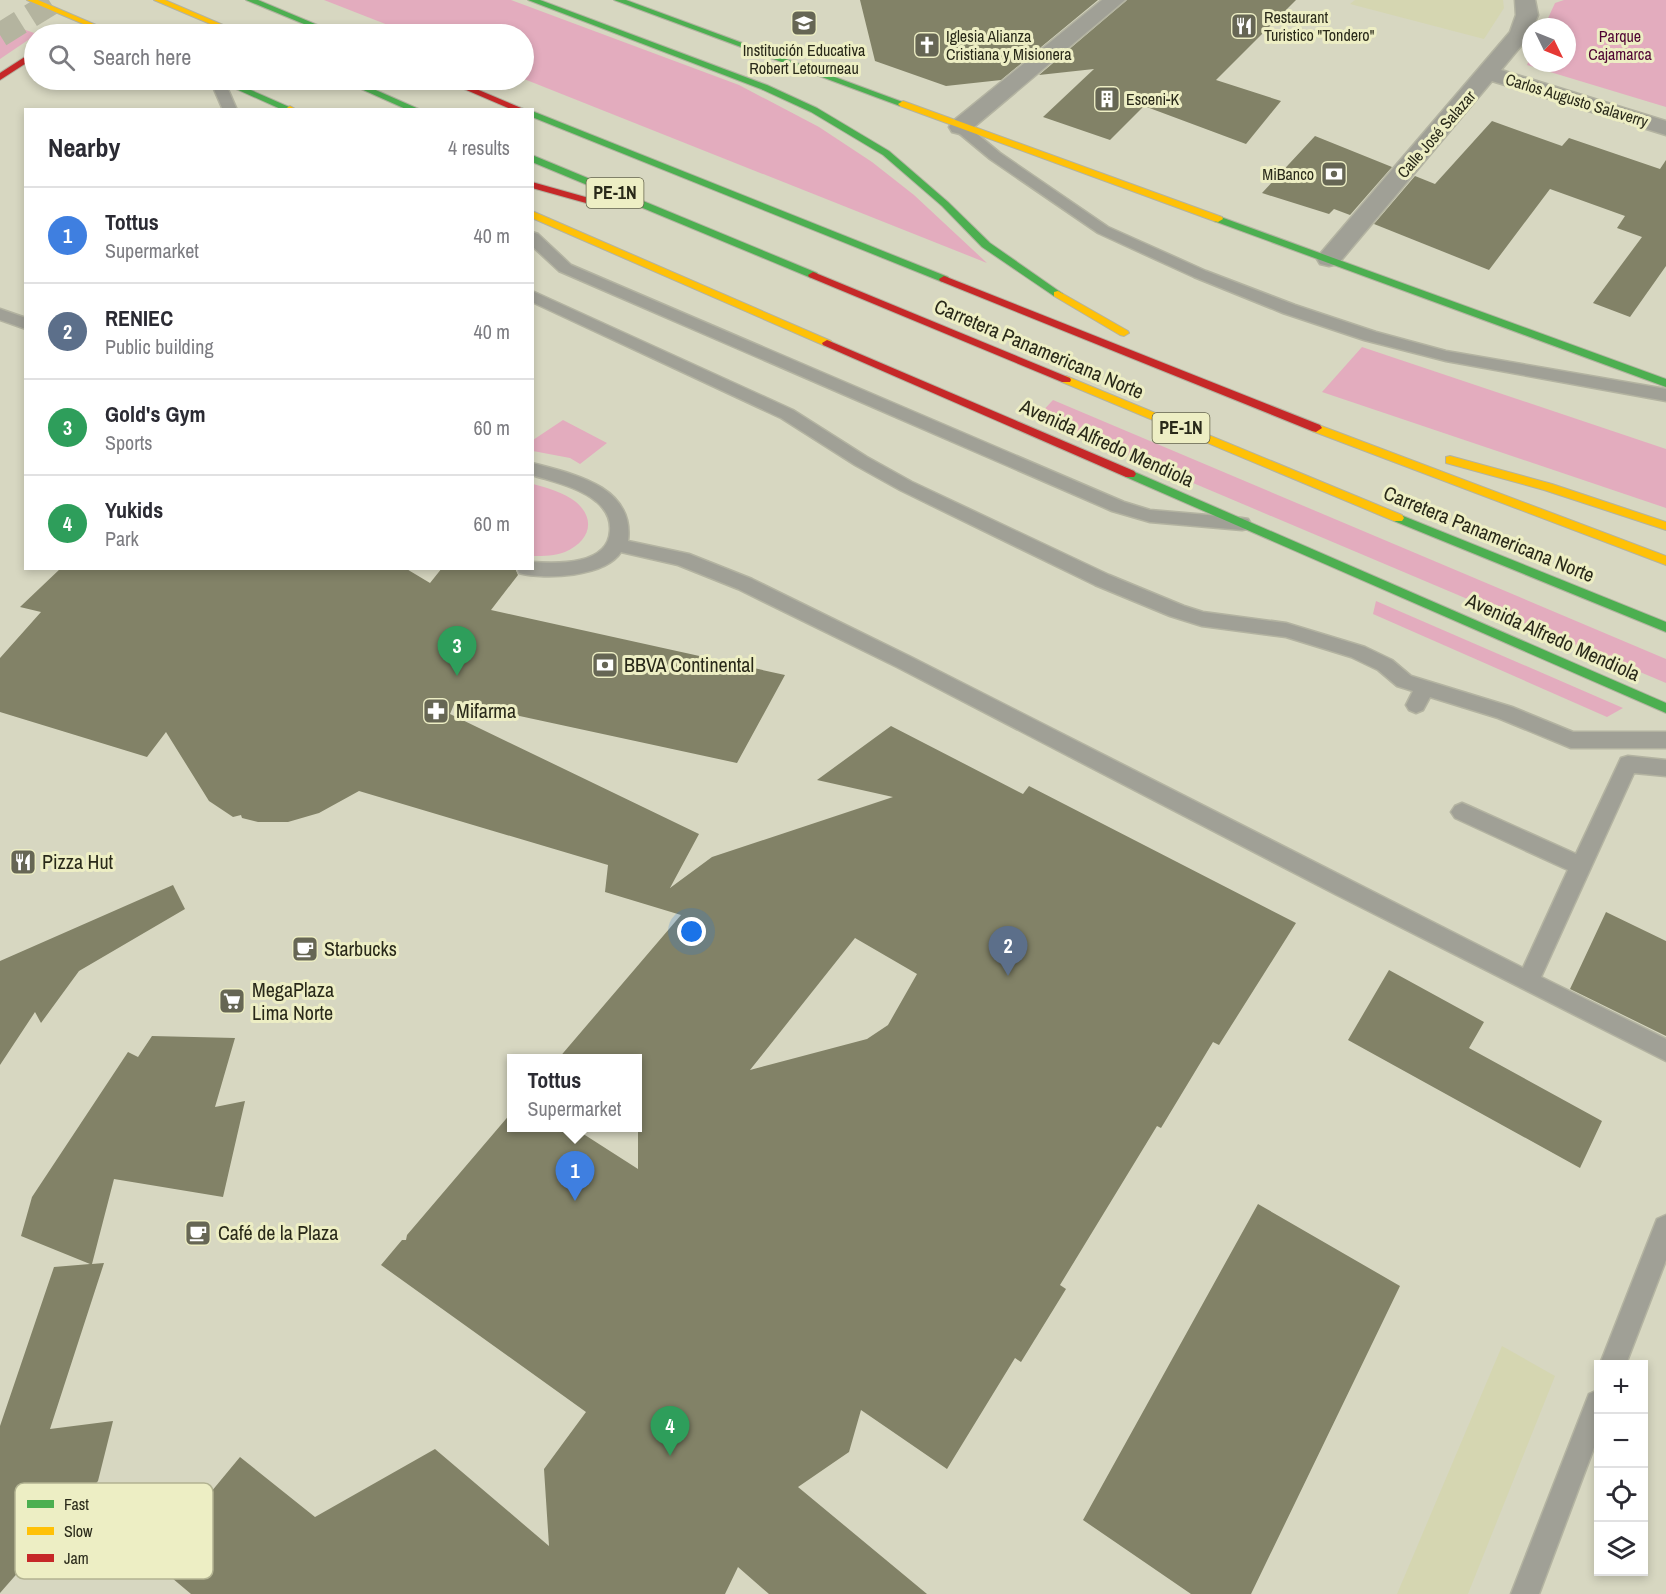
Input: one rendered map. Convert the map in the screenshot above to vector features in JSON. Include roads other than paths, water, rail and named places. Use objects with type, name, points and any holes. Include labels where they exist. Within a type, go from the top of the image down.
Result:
[{"type":"main road","points":[[31,0],[75,24]]},
{"type":"main road","points":[[158,0],[216,24]]},
{"type":"main road","points":[[250,0],[310,24]]},
{"type":"main road","points":[[532,0],[764,87],[814,110],[886,153],[945,204],[986,244],[1066,300],[1235,396]]},
{"type":"main road","points":[[618,0],[960,127],[1666,383]]},
{"type":"main road","points":[[0,77],[24,61]]},
{"type":"main road","points":[[244,90],[289,108]]},
{"type":"main road","points":[[370,90],[412,108]]},
{"type":"main road","points":[[472,90],[517,108]]},
{"type":"main road","name":"Carretera Panamericana Norte","points":[[534,115],[1351,442],[1666,561]]},
{"type":"main road","name":"Carretera Panamericana Norte","points":[[534,159],[1341,495],[1666,627]]},
{"type":"main road","points":[[534,186],[596,202]]},
{"type":"main road","points":[[618,208],[697,228]]},
{"type":"main road","name":"Avenida Alfredo Mendiola","points":[[534,215],[1666,708]]},
{"type":"main road","points":[[1351,442],[1408,451],[1495,472],[1666,526]]},
{"type":"street","points":[[960,127],[1115,0]]},
{"type":"street","name":"Calle José Salazar","points":[[1329,260],[1488,73],[1525,25],[1525,0]]},
{"type":"street","name":"Carlos Augusto Salaverry","points":[[1488,73],[1666,128]]},
{"type":"lane","points":[[223,90],[229,108]]},
{"type":"lane","points":[[960,127],[1013,170],[1103,230],[1200,274],[1289,309],[1370,336],[1446,356],[1666,395]]},
{"type":"lane","points":[[534,239],[565,268],[1118,507],[1150,516],[1244,524]]},
{"type":"lane","points":[[534,297],[787,414],[861,461],[906,486],[1102,580],[1203,620],[1286,630],[1358,652],[1385,665],[1404,681],[1505,712],[1571,740],[1666,740]]},
{"type":"lane","points":[[0,314],[24,323]]},
{"type":"lane","points":[[534,470],[587,488],[606,500],[618,514],[621,540],[607,556],[591,563],[556,570],[534,569]]},
{"type":"lane","points":[[618,545],[682,559],[745,584],[904,662],[1666,1051]]},
{"type":"lane","points":[[1416,705],[1425,687]]},
{"type":"lane","points":[[1528,981],[1628,764],[1666,768]]},
{"type":"lane","points":[[1462,812],[1580,866]]},
{"type":"lane","points":[[1615,1360],[1666,1227]]},
{"type":"lane","points":[[1525,1594],[1595,1414]]},
{"type":"tunnel","points":[[0,35],[56,0]]},
{"type":"place","name":"Institución Educativa Robert Letourneau","points":[[804,23]]},
{"type":"place","name":"Restaurant Turistico \"Tondero\"","points":[[1244,26]]},
{"type":"place","name":"Iglesia Alianza Cristiana y Misionera","points":[[927,45]]},
{"type":"place","name":"Esceni-K","points":[[1107,99]]},
{"type":"place","name":"MiBanco","points":[[1334,174]]},
{"type":"place","name":"BBVA Continental","points":[[605,665]]},
{"type":"place","name":"Gold's Gym","points":[[457,676]]},
{"type":"place","name":"Mifarma","points":[[436,711]]},
{"type":"place","name":"Pizza Hut","points":[[23,862]]},
{"type":"place","name":"Starbucks","points":[[305,949]]},
{"type":"place","name":"RENIEC","points":[[1008,976]]},
{"type":"place","name":"MegaPlaza Lima Norte","points":[[232,1001]]},
{"type":"place","name":"Tottus","points":[[575,1201]]},
{"type":"place","name":"Café de la Plaza","points":[[198,1233]]},
{"type":"place","name":"Yukids","points":[[670,1456]]},
{"type":"park label","name":"Parque Cajamarca","points":[[1620,45]]}]
